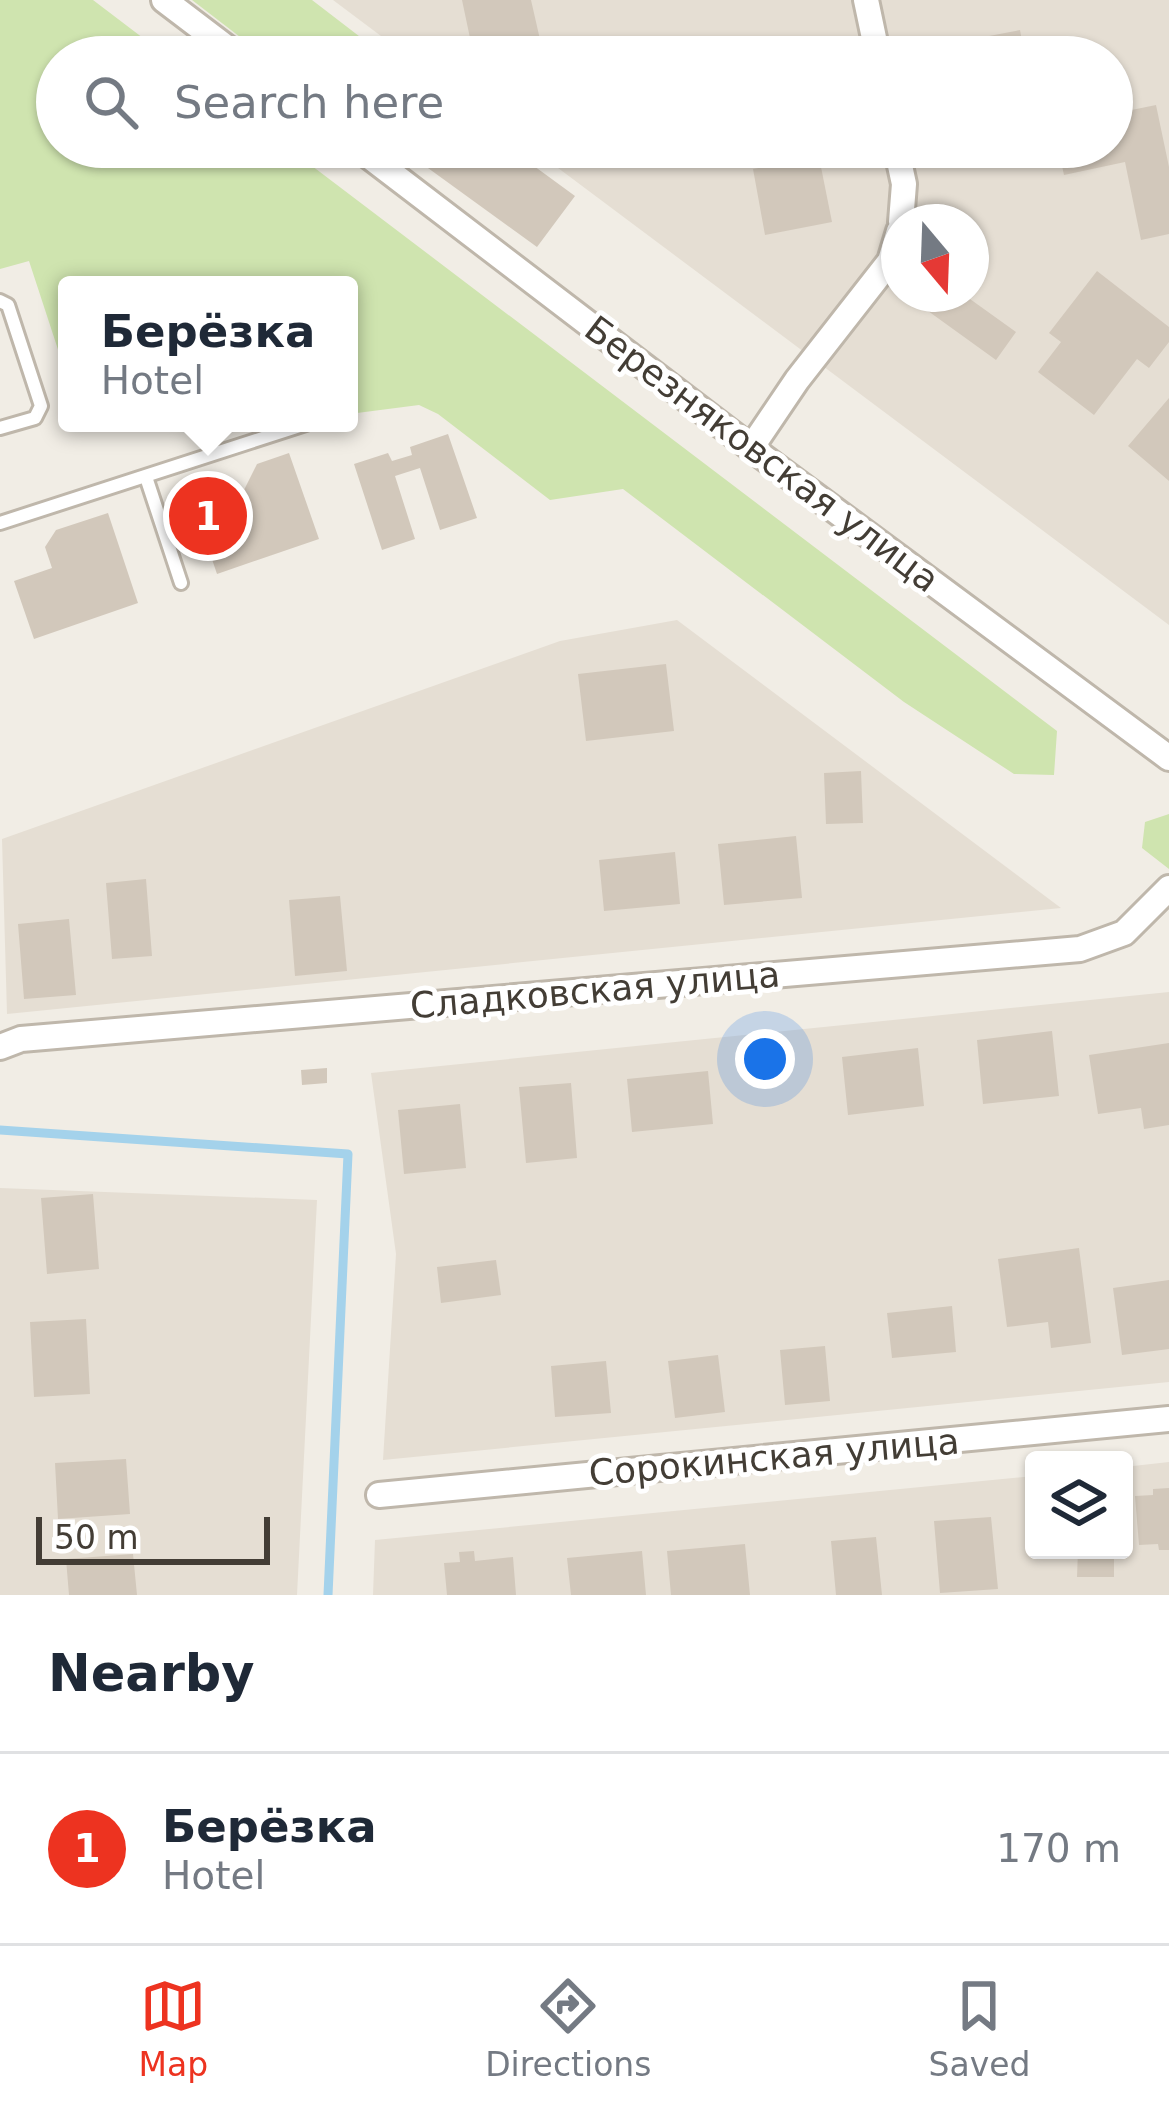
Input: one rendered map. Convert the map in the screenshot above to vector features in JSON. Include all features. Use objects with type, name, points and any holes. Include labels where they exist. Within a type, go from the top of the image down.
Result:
[{"type":"street","points":[[164,0],[211,36]]},
{"type":"street","points":[[866,0],[874,36]]},
{"type":"street","name":"Березняковская улица","points":[[384,168],[1169,758]]},
{"type":"street","points":[[901,168],[903,204]]},
{"type":"street","points":[[751,448],[881,273]]},
{"type":"street","name":"Сладковская улица","points":[[0,1047],[21,1039],[1080,949],[1124,933],[1169,888]]},
{"type":"street","name":"Сорокинская улица","points":[[379,1495],[1169,1419]]},
{"type":"lane","points":[[0,301],[8,305],[41,406],[35,418],[0,428]]},
{"type":"lane","points":[[0,523],[282,432]]},
{"type":"lane","points":[[146,477],[182,583]]},
{"type":"shaded area","points":[[333,0],[1169,0],[1169,625],[558,168],[1133,168],[1133,36],[381,36]]},
{"type":"shaded area","points":[[677,620],[1061,908],[7,1014],[2,839],[560,641]]},
{"type":"shaded area","points":[[1169,992],[1169,1382],[383,1460],[396,1254],[371,1073]]},
{"type":"shaded area","points":[[0,1188],[317,1200],[297,1595],[0,1595]]},
{"type":"shaded area","points":[[1169,1462],[1169,1595],[373,1595],[375,1540],[1025,1477],[1025,1559],[1133,1559],[1133,1466]]},
{"type":"green space","points":[[0,0],[93,0],[140,36],[36,36],[36,168],[315,168],[1057,731],[1054,775],[1014,774],[904,702],[623,489],[550,500],[438,414],[419,405],[358,413],[358,276],[58,276],[58,350],[29,261],[0,269]]},
{"type":"green space","points":[[192,0],[312,0],[359,36],[239,36]]},
{"type":"green space","points":[[1169,814],[1169,869],[1142,848],[1145,822]]},
{"type":"building","points":[[462,0],[531,0],[539,36],[470,36]]},
{"type":"building","points":[[1020,30],[1021,36],[989,36]]},
{"type":"building","points":[[1156,105],[1169,167],[1169,234],[1141,240],[1126,168],[1133,168],[1133,110]]},
{"type":"building","points":[[428,168],[537,168],[575,196],[537,247]]},
{"type":"building","points":[[821,168],[832,222],[765,235],[753,169]]},
{"type":"building","points":[[1062,168],[1097,168],[1064,175]]},
{"type":"building","points":[[1097,271],[1169,327],[1169,342],[1149,368],[1137,359],[1094,415],[1038,372],[1061,342],[1049,333]]},
{"type":"building","points":[[929,312],[988,312],[1016,332],[996,360]]},
{"type":"building","points":[[1169,398],[1169,481],[1128,446]]},
{"type":"building","points":[[448,434],[477,518],[440,530],[420,468],[395,476],[415,539],[382,550],[354,464],[388,453],[392,461],[412,455],[410,447]]},
{"type":"building","points":[[289,453],[319,539],[217,574],[198,518],[237,504],[257,464]]},
{"type":"building","points":[[108,513],[138,603],[34,639],[14,581],[52,568],[45,547],[56,530]]},
{"type":"building","points":[[666,664],[674,731],[586,741],[578,674]]},
{"type":"building","points":[[861,771],[863,823],[826,824],[824,773]]},
{"type":"building","points":[[796,836],[802,898],[724,905],[718,844]]},
{"type":"building","points":[[675,852],[680,904],[604,911],[599,860]]},
{"type":"building","points":[[146,879],[152,956],[112,959],[106,883]]},
{"type":"building","points":[[340,896],[347,971],[295,976],[289,900]]},
{"type":"building","points":[[69,919],[76,995],[24,999],[18,924]]},
{"type":"building","points":[[1052,1031],[1059,1096],[983,1104],[977,1040]]},
{"type":"building","points":[[1169,1043],[1169,1125],[1144,1129],[1141,1108],[1098,1114],[1089,1055]]},
{"type":"building","points":[[918,1048],[924,1106],[848,1115],[842,1057]]},
{"type":"building","points":[[327,1068],[327,1083],[302,1085],[301,1070]]},
{"type":"building","points":[[708,1071],[713,1124],[632,1132],[627,1079]]},
{"type":"building","points":[[571,1083],[577,1158],[526,1163],[519,1087]]},
{"type":"building","points":[[460,1104],[466,1168],[404,1174],[398,1110]]},
{"type":"building","points":[[93,1194],[99,1269],[47,1274],[41,1198]]},
{"type":"building","points":[[1079,1248],[1091,1343],[1051,1348],[1048,1322],[1007,1327],[998,1259]]},
{"type":"building","points":[[496,1260],[501,1295],[441,1303],[437,1267]]},
{"type":"building","points":[[1169,1280],[1169,1349],[1122,1355],[1113,1288]]},
{"type":"building","points":[[952,1306],[956,1352],[892,1358],[887,1313]]},
{"type":"building","points":[[86,1319],[90,1394],[34,1397],[30,1322]]},
{"type":"building","points":[[825,1346],[830,1401],[785,1405],[780,1350]]},
{"type":"building","points":[[718,1355],[725,1412],[675,1418],[668,1361]]},
{"type":"building","points":[[606,1361],[611,1413],[555,1417],[551,1366]]},
{"type":"building","points":[[126,1459],[130,1514],[58,1519],[55,1463]]},
{"type":"building","points":[[1169,1488],[1169,1550],[1159,1550],[1158,1544],[1139,1545],[1135,1496]]},
{"type":"building","points":[[991,1517],[998,1589],[940,1593],[934,1521]]},
{"type":"building","points":[[876,1537],[882,1595],[836,1595],[831,1541]]},
{"type":"building","points":[[745,1544],[750,1595],[671,1595],[667,1551]]},
{"type":"building","points":[[474,1551],[475,1561],[513,1557],[516,1595],[447,1595],[444,1563],[460,1562],[459,1552]]},
{"type":"building","points":[[642,1551],[646,1595],[571,1595],[567,1558]]},
{"type":"building","points":[[133,1554],[137,1595],[69,1595],[66,1559]]},
{"type":"building","points":[[1078,1559],[1114,1559],[1114,1577],[1077,1577]]},
{"type":"waterway","points":[[0,1130],[348,1154],[328,1595]]},
{"type":"place","name":"Берёзка","points":[[208,516]]}]
